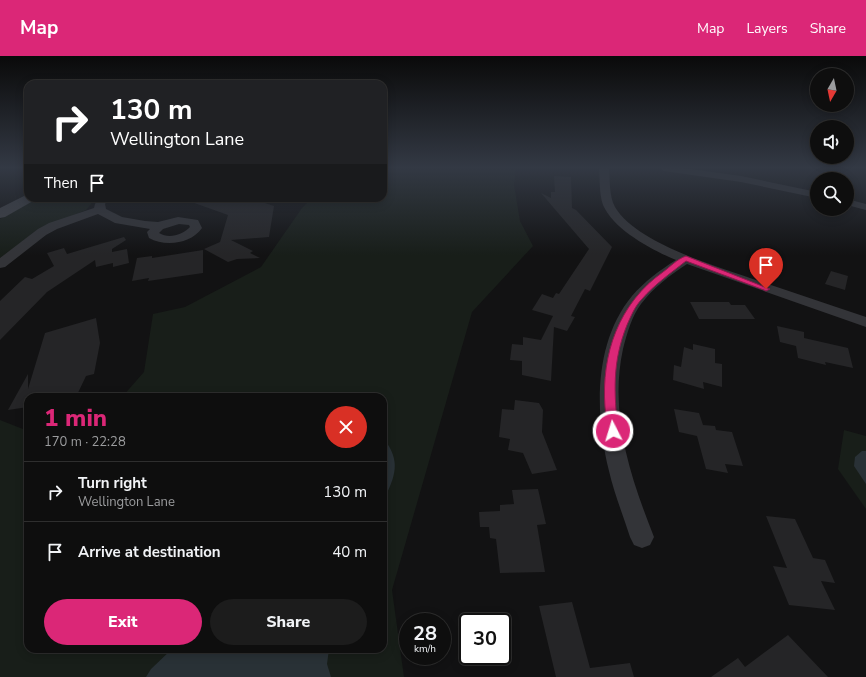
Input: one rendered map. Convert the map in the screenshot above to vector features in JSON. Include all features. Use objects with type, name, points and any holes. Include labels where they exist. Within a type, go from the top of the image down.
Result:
[{"type":"main road","points":[[0,204],[13,197]]},
{"type":"main road","points":[[0,214],[24,200]]},
{"type":"street","points":[[607,197],[614,214],[627,226],[643,237],[686,258],[773,291],[866,322]]},
{"type":"street","points":[[100,210],[101,202]]},
{"type":"street","points":[[854,204],[866,207]]},
{"type":"street","points":[[100,210],[116,219],[159,226]]},
{"type":"street","points":[[0,264],[42,232],[53,226],[100,210]]},
{"type":"street","points":[[642,537],[619,470],[609,393],[610,368],[618,336],[628,313],[638,298],[660,277],[686,258]]},
{"type":"shaded area","points":[[387,197],[516,197],[520,221],[533,246],[472,312],[392,590],[399,641],[399,665],[402,665],[404,677],[0,677],[0,420],[24,429],[24,653],[387,653],[387,393],[126,393],[144,372],[153,314],[185,307],[261,267],[302,208],[308,202],[387,202]]},
{"type":"shaded area","points":[[30,202],[93,202],[86,210],[37,231],[0,258],[0,219]]},
{"type":"shaded area","points":[[844,430],[866,436],[866,509],[838,469]]},
{"type":"shaded area","points":[[387,443],[393,454],[395,462],[395,469],[387,492]]},
{"type":"shaded area","points":[[862,451],[866,451],[866,484],[854,466],[855,457]]},
{"type":"shaded area","points":[[168,653],[328,653],[327,664],[331,677],[146,677],[151,669]]},
{"type":"building","points":[[544,197],[572,197],[572,208],[576,210],[612,247],[590,291],[585,289],[571,316],[575,317],[567,331],[554,327],[551,381],[522,375],[522,361],[510,360],[512,344],[523,345],[523,337],[541,340],[553,316],[532,310],[542,294],[553,298],[556,293],[559,294],[589,249]]},
{"type":"building","points":[[192,202],[262,202],[274,206],[269,237],[231,240],[253,251],[250,253],[260,258],[237,259],[228,262],[204,249],[220,242],[228,215]]},
{"type":"building","points":[[124,237],[126,240],[112,249],[112,252],[127,249],[129,263],[113,267],[113,263],[96,267],[95,260],[47,292],[0,340],[0,301],[25,277],[32,279],[54,266],[47,253],[64,248],[67,254]]},
{"type":"building","points":[[203,250],[203,273],[148,281],[149,278],[132,281],[137,258],[152,256],[152,258]]},
{"type":"building","points":[[831,271],[848,276],[845,290],[825,284]]},
{"type":"building","points":[[690,302],[729,302],[731,305],[745,305],[755,319],[699,319]]},
{"type":"building","points":[[96,318],[100,343],[94,374],[86,376],[78,393],[24,393],[24,408],[8,410],[28,374],[28,389],[45,333]]},
{"type":"building","points":[[777,326],[804,332],[804,338],[848,348],[853,368],[825,362],[826,365],[798,358],[796,346],[780,342]]},
{"type":"building","points":[[693,344],[715,349],[715,363],[722,364],[722,387],[703,382],[704,389],[673,380],[674,365],[681,367],[684,347],[693,350]]},
{"type":"building","points":[[515,400],[539,403],[543,410],[542,432],[557,470],[532,474],[523,453],[508,450],[510,439],[499,437],[502,409],[514,410]]},
{"type":"building","points":[[674,409],[699,413],[703,425],[715,426],[716,430],[732,432],[743,466],[725,464],[728,473],[706,469],[697,436],[679,432]]},
{"type":"building","points":[[538,489],[546,524],[537,525],[545,572],[500,573],[496,539],[490,538],[489,527],[480,527],[479,512],[500,511],[500,505],[514,504],[512,490]]},
{"type":"building","points":[[766,516],[795,519],[813,558],[825,560],[835,583],[821,581],[835,610],[789,605],[773,566],[787,568]]},
{"type":"building","points":[[572,602],[590,668],[630,663],[634,677],[556,677],[539,606]]},
{"type":"building","points":[[788,635],[828,677],[711,677],[738,658],[745,667]]},
{"type":"route","points":[[613,431],[609,393],[610,368],[618,336],[628,313],[638,298],[660,277],[686,258],[766,289]]}]
